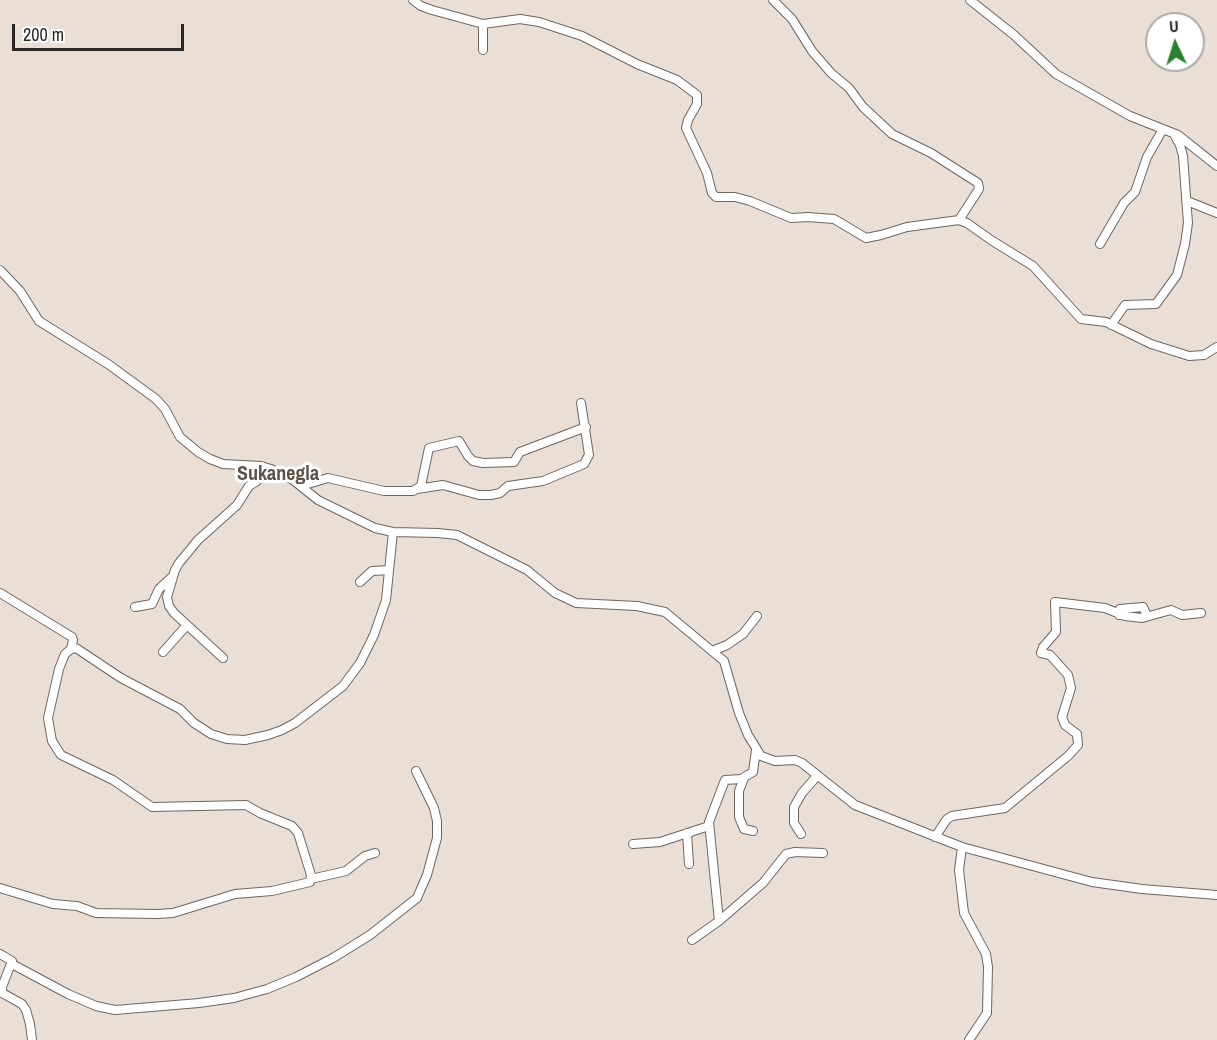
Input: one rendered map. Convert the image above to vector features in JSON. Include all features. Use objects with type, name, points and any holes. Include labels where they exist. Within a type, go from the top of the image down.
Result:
[{"type":"street","points":[[413,0],[432,10],[483,24],[520,19],[539,22],[582,36],[638,64],[677,80],[696,93],[698,101],[686,128],[707,172],[712,193],[716,197],[735,197],[750,201],[791,218],[834,219],[866,238],[907,227],[959,220],[1033,266],[1081,319],[1104,322],[1151,344],[1189,356],[1204,355],[1217,347]]},
{"type":"street","points":[[773,0],[792,19],[812,51],[831,73],[849,88],[863,107],[892,134],[931,153],[978,183],[979,189],[959,220]]},
{"type":"street","points":[[970,0],[1014,35],[1056,74],[1120,110],[1173,133],[1217,166]]},
{"type":"street","points":[[483,24],[483,50]]},
{"type":"street","points":[[1100,244],[1124,203],[1135,192],[1147,157],[1163,129]]},
{"type":"street","points":[[1111,325],[1124,306],[1156,304],[1174,281],[1187,233],[1187,201],[1181,148],[1173,133]]},
{"type":"street","points":[[1187,201],[1217,213]]},
{"type":"street","points":[[0,270],[20,291],[39,321],[108,364],[156,399],[180,437],[198,452],[223,464],[261,466],[271,469],[301,486],[318,500],[375,528],[393,532],[438,532],[457,535],[527,570],[555,593],[576,603],[637,606],[665,612],[726,664],[739,713],[756,750],[768,760],[795,760],[855,805],[962,847],[1092,882],[1217,895]]},
{"type":"street","points":[[301,486],[328,478],[392,492],[407,492],[443,485],[484,495],[500,493],[508,486],[543,481],[587,461],[589,455],[581,403]]},
{"type":"street","points":[[417,489],[421,486],[429,448],[459,441],[474,461],[514,462],[520,452],[586,427]]},
{"type":"street","points":[[223,658],[169,606],[167,597],[179,563],[198,540],[234,508],[249,486],[255,482],[261,466]]},
{"type":"street","points":[[71,649],[80,650],[121,678],[180,709],[194,723],[211,734],[226,739],[245,740],[268,735],[295,723],[343,687],[356,670],[374,634],[383,608],[389,584],[393,532]]},
{"type":"street","points":[[360,582],[372,571],[389,570]]},
{"type":"street","points":[[135,608],[152,604],[159,589],[173,575]]},
{"type":"street","points":[[0,593],[74,639],[71,649],[60,664],[48,718],[52,741],[57,752],[69,760],[98,771],[152,807],[246,805],[292,826],[298,833],[311,879]]},
{"type":"street","points":[[935,837],[947,819],[952,816],[1005,808],[1078,745],[1077,734],[1063,721],[1064,708],[1071,688],[1068,675],[1050,655],[1041,652],[1042,647],[1056,632],[1054,603],[1105,608],[1119,615],[1142,618],[1173,610],[1182,615],[1202,613]]},
{"type":"street","points":[[712,651],[727,645],[743,634],[757,616]]},
{"type":"street","points":[[164,652],[187,625]]},
{"type":"street","points":[[719,921],[708,826],[725,780],[744,778],[754,771],[756,750]]},
{"type":"street","points":[[12,964],[68,994],[96,1006],[115,1010],[234,998],[267,989],[296,977],[333,958],[370,934],[410,906],[422,889],[437,838],[437,821],[434,808],[416,771]]},
{"type":"street","points":[[801,834],[794,823],[794,807],[817,776]]},
{"type":"street","points":[[744,778],[739,791],[739,817],[744,829],[753,831]]},
{"type":"street","points":[[633,844],[660,842],[708,826]]},
{"type":"street","points":[[687,833],[689,864]]},
{"type":"street","points":[[962,847],[959,866],[963,907],[967,920],[986,954],[988,967],[987,1013],[969,1040]]},
{"type":"street","points":[[0,888],[53,904],[77,906],[96,913],[173,913],[236,894],[280,890],[308,884],[311,879],[346,871],[365,856],[375,853]]},
{"type":"street","points":[[692,940],[719,921],[769,878],[786,854],[823,853]]},
{"type":"street","points":[[0,954],[11,959],[12,964],[1,990],[4,995],[22,1004],[26,1010],[32,1040]]},
{"type":"district","name":"Sukanegla","points":[[278,475]]}]
